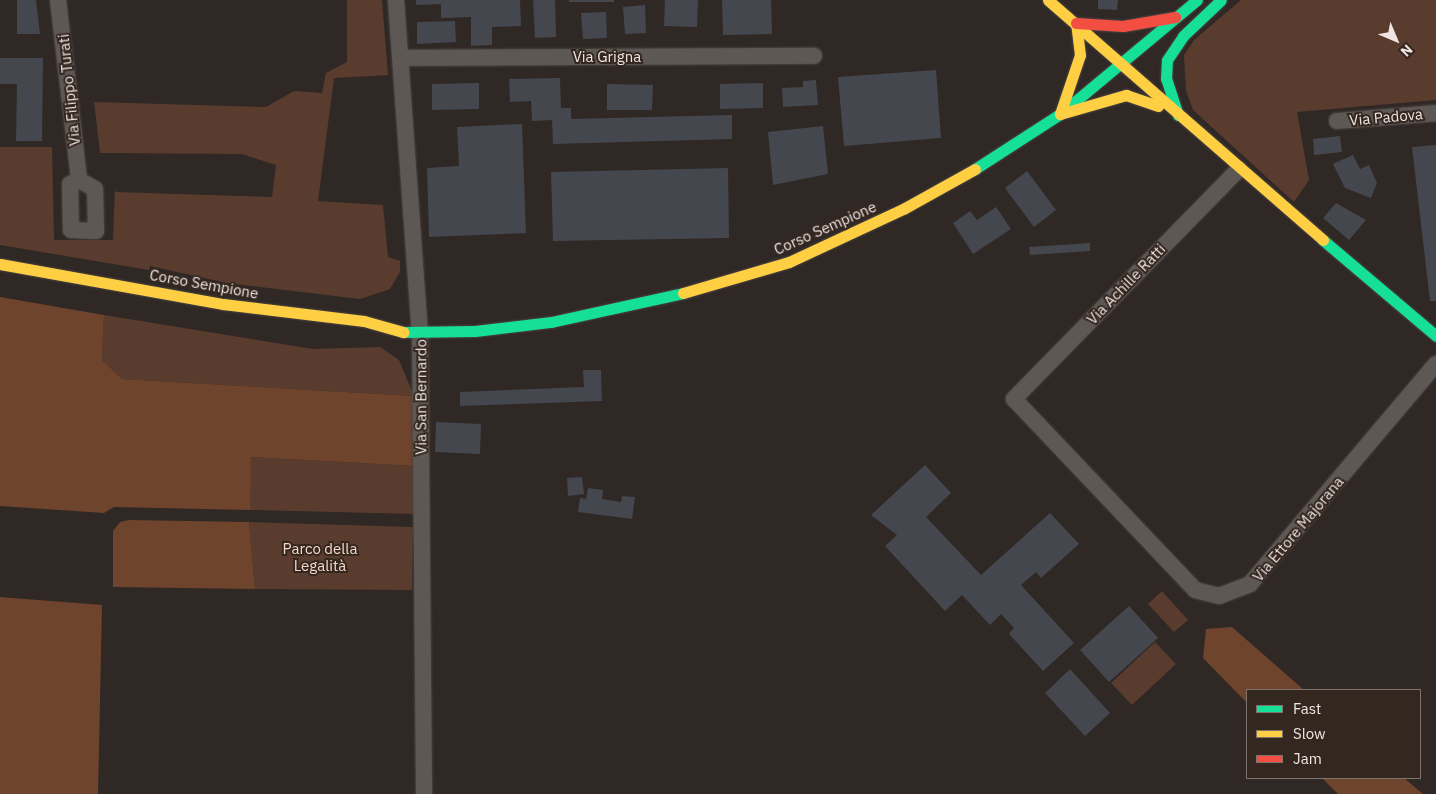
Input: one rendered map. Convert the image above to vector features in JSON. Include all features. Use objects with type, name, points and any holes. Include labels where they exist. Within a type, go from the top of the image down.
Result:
[{"type":"main road","points":[[1048,0],[1076,23],[1180,120],[1436,336]]},
{"type":"main road","name":"Corso Sempione","points":[[363,336],[551,322],[657,301],[789,262],[945,187],[1060,114],[1197,0]]},
{"type":"main road","points":[[1180,120],[1168,88],[1167,60],[1183,36],[1221,0]]},
{"type":"main road","points":[[1076,23],[1123,26],[1175,17]]},
{"type":"main road","points":[[1060,114],[1079,60],[1076,23]]},
{"type":"main road","points":[[1060,114],[1126,95],[1143,98],[1180,120]]},
{"type":"main road","name":"Corso Sempione","points":[[0,264],[223,304],[364,321],[402,332]]},
{"type":"street","name":"Via Filippo Turati","points":[[58,0],[79,180]]},
{"type":"street","name":"Via San Bernardo","points":[[396,0],[420,332],[424,794]]},
{"type":"street","name":"Via Grigna","points":[[400,58],[814,56]]},
{"type":"street","name":"Via Padova","points":[[1337,121],[1436,113]]},
{"type":"street","name":"Via Achille Ratti","points":[[1014,399],[1239,169]]},
{"type":"street","name":"Via Ettore Majorana","points":[[1014,399],[1195,590],[1219,596],[1238,592],[1262,573],[1436,364]]},
{"type":"green space","points":[[347,0],[382,0],[388,75],[334,78],[318,201],[383,205],[388,257],[400,261],[400,272],[390,289],[360,299],[227,283],[150,266],[149,270],[0,245],[0,147],[52,147],[54,240],[113,240],[115,188],[116,192],[272,197],[276,165],[242,154],[100,153],[94,102],[266,107],[294,91],[322,93],[326,73],[347,62]]},
{"type":"green space","points":[[1241,0],[1436,0],[1436,100],[1297,112],[1309,180],[1294,202],[1193,110],[1186,91],[1184,55],[1194,40]]},
{"type":"green space","points":[[104,315],[313,349],[380,347],[399,360],[414,396],[122,379],[102,360]]},
{"type":"green space","points":[[250,457],[415,466],[415,514],[250,510]]},
{"type":"green space","name":"Parco della Legalità","points":[[249,522],[413,527],[412,590],[255,589]]},
{"type":"green space","points":[[1162,591],[1188,620],[1174,632],[1148,604]]},
{"type":"green space","points":[[1155,642],[1176,664],[1132,705],[1111,683]]},
{"type":"shaded area","points":[[0,297],[104,315],[102,360],[122,379],[414,396],[415,466],[251,457],[250,510],[114,507],[104,513],[0,506]]},
{"type":"shaded area","points":[[129,520],[249,522],[255,589],[113,587],[113,531],[120,522]]},
{"type":"shaded area","points":[[0,597],[102,605],[98,794],[0,794]]},
{"type":"shaded area","points":[[1232,627],[1303,689],[1246,689],[1246,702],[1203,658],[1206,629]]},
{"type":"shaded area","points":[[1323,779],[1405,779],[1423,794],[1338,794]]},
{"type":"building","points":[[17,0],[36,0],[40,34],[17,34]]},
{"type":"building","points":[[416,0],[520,0],[521,26],[492,27],[492,45],[471,46],[471,17],[441,18],[441,4],[416,5]]},
{"type":"building","points":[[533,0],[555,0],[556,37],[535,38]]},
{"type":"building","points":[[569,0],[614,0],[614,2],[569,2]]},
{"type":"building","points":[[665,0],[698,0],[697,27],[664,26]]},
{"type":"building","points":[[722,0],[771,0],[772,34],[723,35]]},
{"type":"building","points":[[1098,0],[1118,0],[1117,10],[1098,9]]},
{"type":"building","points":[[645,5],[646,33],[625,34],[623,7]]},
{"type":"building","points":[[606,12],[607,38],[583,39],[581,13]]},
{"type":"building","points":[[455,21],[456,42],[417,44],[417,22]]},
{"type":"building","points":[[0,58],[43,58],[42,141],[16,141],[17,84],[0,84]]},
{"type":"building","points":[[936,70],[941,138],[844,146],[838,77]]},
{"type":"building","points":[[560,78],[561,108],[571,108],[571,119],[732,115],[732,139],[553,144],[552,120],[532,121],[531,101],[510,102],[509,79]]},
{"type":"building","points":[[816,80],[818,105],[783,107],[782,88],[803,87],[803,81]]},
{"type":"building","points":[[479,83],[479,109],[432,110],[432,84]]},
{"type":"building","points":[[763,83],[763,108],[720,109],[720,84]]},
{"type":"building","points":[[607,84],[653,85],[652,110],[607,110]]},
{"type":"building","points":[[522,124],[526,233],[429,237],[427,168],[459,166],[457,127]]},
{"type":"building","points":[[823,126],[828,174],[773,185],[768,132]]},
{"type":"building","points":[[1340,136],[1342,152],[1314,155],[1313,139]]},
{"type":"building","points":[[1436,145],[1436,301],[1430,301],[1412,147]]},
{"type":"building","points":[[1353,155],[1360,169],[1369,165],[1377,183],[1371,198],[1345,188],[1333,164]]},
{"type":"building","points":[[728,168],[729,238],[553,241],[551,172]]},
{"type":"building","points":[[1027,171],[1056,210],[1034,227],[1005,188]]},
{"type":"building","points":[[1336,203],[1366,220],[1349,240],[1323,218]]},
{"type":"building","points":[[996,207],[1011,229],[973,254],[953,223],[970,211],[977,220]]},
{"type":"building","points":[[1090,243],[1090,251],[1030,255],[1029,247]]},
{"type":"building","points":[[583,370],[601,370],[602,401],[460,406],[460,392],[584,387]]},
{"type":"building","points":[[436,422],[481,424],[480,454],[435,452]]},
{"type":"building","points":[[925,465],[951,493],[926,517],[981,575],[1050,513],[1079,544],[1041,578],[1036,572],[1021,585],[1074,643],[1043,671],[1009,634],[1014,628],[1001,614],[990,625],[962,595],[945,611],[885,546],[897,535],[871,515]]},
{"type":"building","points":[[582,477],[584,494],[568,496],[567,478]]},
{"type":"building","points":[[588,488],[603,490],[602,499],[621,502],[622,496],[635,497],[632,519],[578,512],[580,498],[586,499]]},
{"type":"building","points":[[1129,606],[1158,638],[1109,682],[1080,650]]},
{"type":"building","points":[[1070,669],[1110,713],[1085,736],[1045,693]]},
{"type":"traffic: fast","points":[[975,169],[1060,114],[1197,0]]},
{"type":"traffic: fast","points":[[1178,115],[1166,79],[1167,60],[1183,36],[1221,0]]},
{"type":"traffic: fast","points":[[1323,240],[1436,336]]},
{"type":"traffic: fast","points":[[403,332],[475,331],[551,322],[683,293]]},
{"type":"traffic: slow","points":[[1048,0],[1323,240]]},
{"type":"traffic: slow","points":[[1060,114],[1080,55],[1076,23]]},
{"type":"traffic: slow","points":[[1060,114],[1126,95],[1158,106]]},
{"type":"traffic: slow","points":[[683,293],[789,262],[905,208],[975,169]]},
{"type":"traffic: slow","points":[[0,264],[223,304],[364,321],[403,332]]},
{"type":"traffic: jam","points":[[1076,23],[1123,26],[1175,17]]}]
